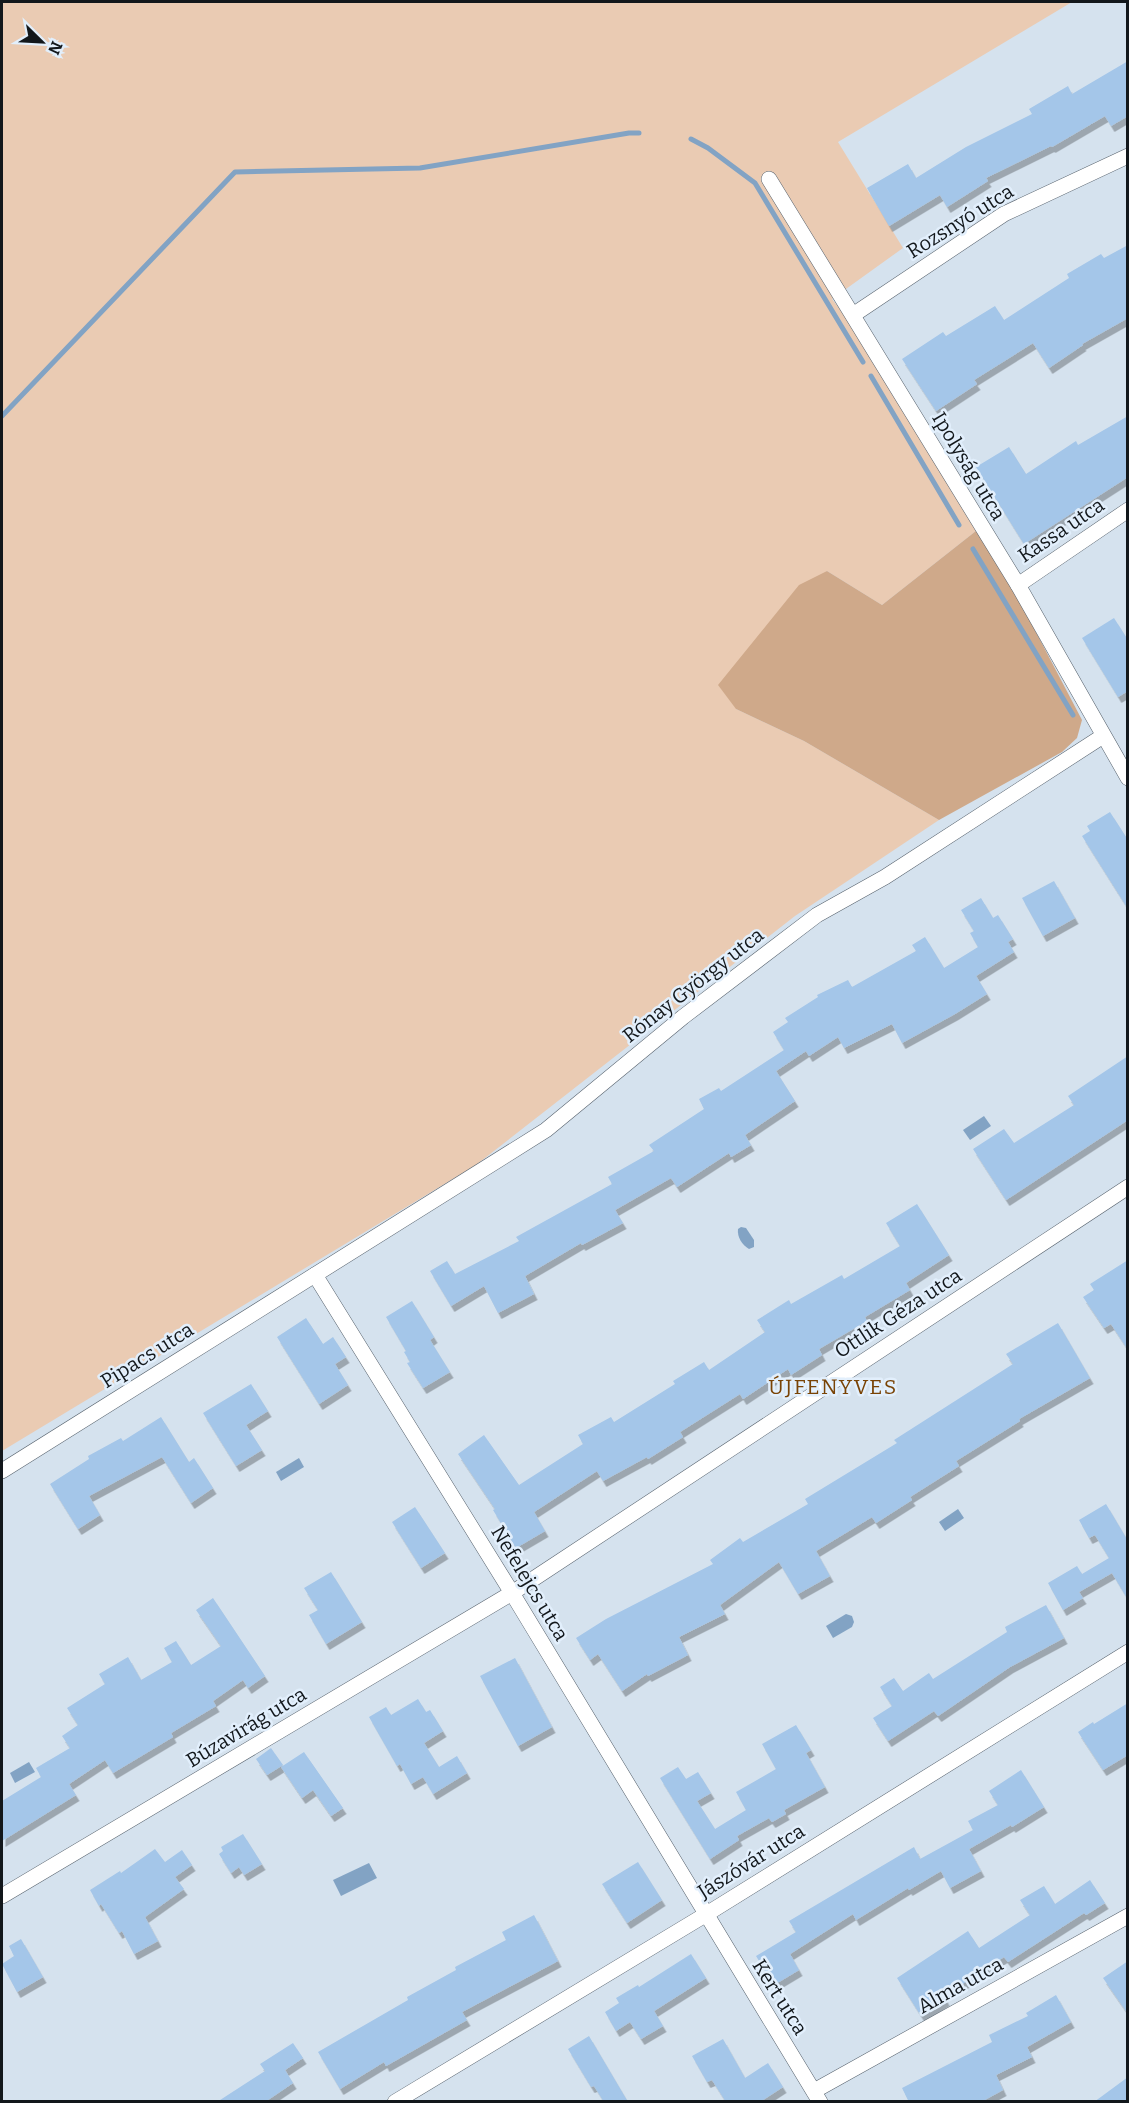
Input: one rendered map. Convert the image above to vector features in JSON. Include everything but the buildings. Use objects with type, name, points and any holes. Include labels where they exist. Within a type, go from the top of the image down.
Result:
[{"type":"street","name":"Rozsnyó utca","points":[[853,315],[1004,214],[1128,156]]},
{"type":"street","name":"Ipolyság utca","points":[[769,179],[1018,585],[1128,778]]},
{"type":"street","name":"Kassa utca","points":[[1018,585],[1128,510]]},
{"type":"street","name":"Rónay György utca","points":[[315,1275],[546,1130],[683,1017],[818,915],[885,877],[1102,736]]},
{"type":"street","name":"Ottlik Géza utca","points":[[512,1593],[1128,1187]]},
{"type":"street","name":"Pipacs utca","points":[[2,1471],[315,1275]]},
{"type":"street","name":"Nefelejcs utca","points":[[315,1275],[512,1593],[705,1915]]},
{"type":"street","name":"Búzavirág utca","points":[[2,1896],[512,1593]]},
{"type":"street","name":"Jászóvár utca","points":[[395,2102],[705,1915],[1128,1652]]},
{"type":"street","name":"Kert utca","points":[[705,1915],[817,2096]]},
{"type":"street","name":"Alma utca","points":[[817,2096],[1128,1916]]},
{"type":"shaded area","points":[[2,2],[1072,2],[838,142],[903,248],[832,299],[878,358],[981,527],[882,605],[827,571],[736,709],[804,741],[939,820],[795,916],[476,1165],[2,1451]]},
{"type":"shaded area","points":[[981,527],[1082,720],[1077,738],[1062,752],[939,820],[804,741],[736,709],[718,685],[799,585],[827,571],[882,605]]},
{"type":"water","points":[[984,1116],[991,1126],[970,1140],[963,1130]]},
{"type":"water","points":[[746,1228],[754,1240],[754,1247],[749,1249],[740,1240],[738,1229]]},
{"type":"water","points":[[299,1458],[304,1467],[281,1481],[276,1472]]},
{"type":"water","points":[[958,1509],[964,1518],[945,1531],[939,1522]]},
{"type":"water","points":[[846,1614],[852,1616],[854,1622],[852,1627],[833,1638],[826,1626]]},
{"type":"water","points":[[29,1762],[35,1772],[15,1783],[10,1773]]},
{"type":"water","points":[[369,1863],[377,1878],[341,1896],[333,1880]]},
{"type":"waterway","points":[[2,416],[235,172],[420,168],[639,133]]},
{"type":"waterway","points":[[691,139],[708,148],[755,183],[863,362]]},
{"type":"waterway","points":[[871,376],[959,525]]},
{"type":"waterway","points":[[973,549],[1073,715]]},
{"type":"district","name":"ÚJFENYVES","points":[[833,1387]]}]
